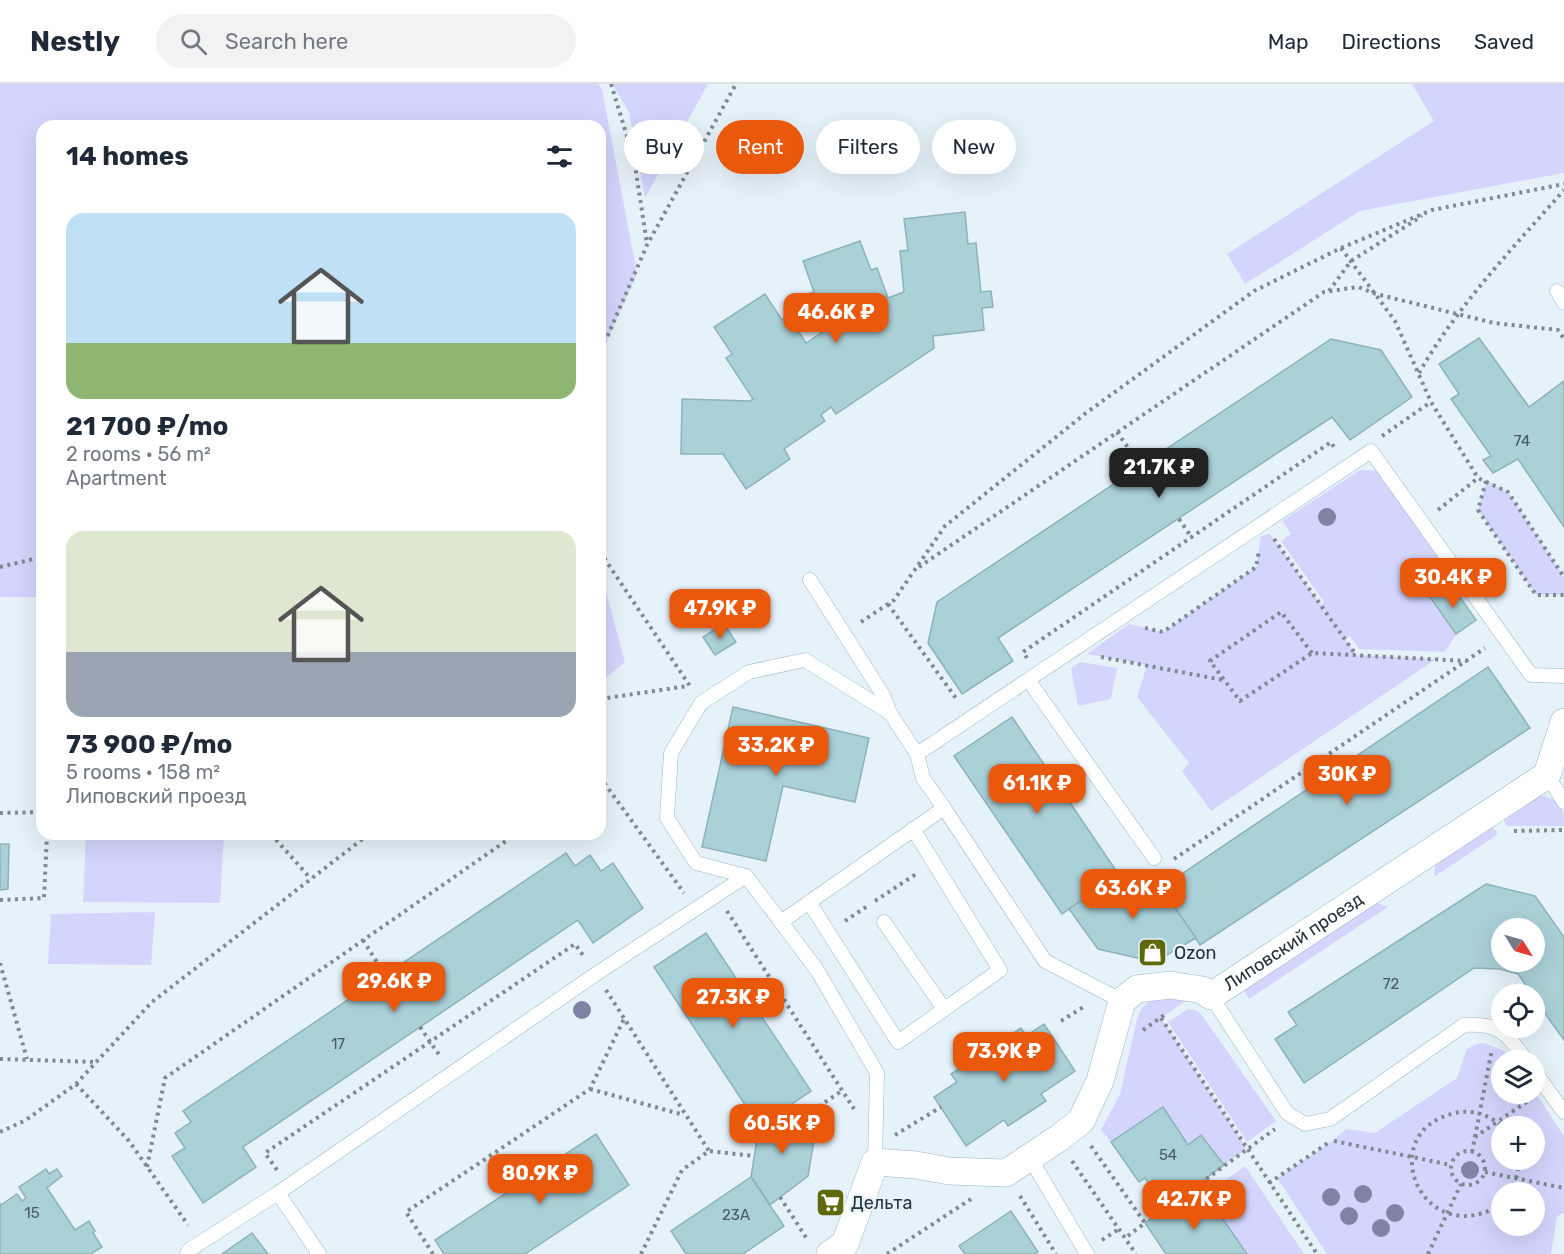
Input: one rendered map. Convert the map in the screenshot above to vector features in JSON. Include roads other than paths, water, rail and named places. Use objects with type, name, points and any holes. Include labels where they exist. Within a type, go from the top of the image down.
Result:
[{"type":"street","points":[[1547,776],[1564,722]]},
{"type":"street","name":"Липовский проезд","points":[[1122,1001],[1137,989],[1170,985],[1207,993],[1547,776]]},
{"type":"street","points":[[834,1249],[875,1162],[916,1165],[949,1171],[1006,1173],[1081,1121],[1101,1081],[1122,1001]]},
{"type":"lane","points":[[917,754],[1371,451],[1531,675],[1564,676]]},
{"type":"lane","points":[[810,580],[883,695],[890,712],[917,754],[923,778],[1045,961],[1122,1001]]},
{"type":"lane","points":[[875,1162],[877,1073],[817,970],[746,876],[696,863],[667,818],[671,753],[701,703],[749,672],[805,660],[890,712]]},
{"type":"lane","points":[[1029,681],[1154,858]]},
{"type":"lane","points":[[1547,776],[1564,802]]},
{"type":"lane","points":[[781,922],[944,808]]},
{"type":"lane","points":[[809,902],[898,1042],[1000,970],[913,829]]},
{"type":"lane","points":[[187,1254],[596,974],[746,876]]},
{"type":"lane","points":[[884,922],[944,1009]]},
{"type":"lane","points":[[1207,993],[1287,1113],[1305,1124],[1330,1119],[1464,1025],[1486,1024],[1508,1036],[1518,1050]]},
{"type":"lane","points":[[1545,1086],[1564,1112]]},
{"type":"lane","points":[[1030,1158],[1087,1254]]},
{"type":"lane","points":[[278,1193],[319,1254]]},
{"type":"place","name":"Ozon","points":[[1153,953]]},
{"type":"place","name":"Дельта","points":[[830,1203]]}]
